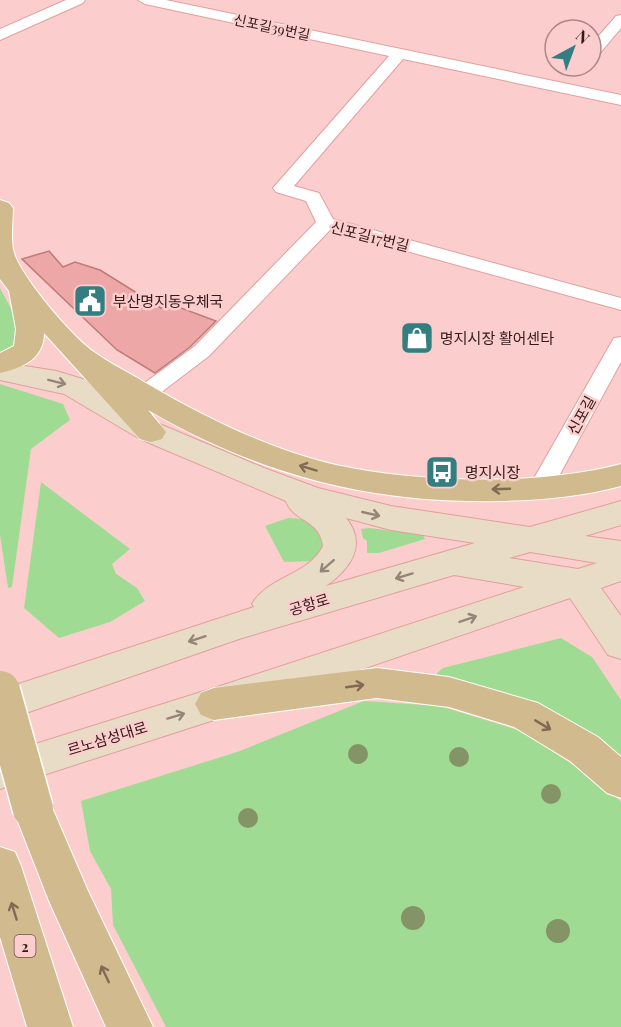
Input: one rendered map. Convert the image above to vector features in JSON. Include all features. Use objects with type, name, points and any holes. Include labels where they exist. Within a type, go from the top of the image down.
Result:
[{"type":"main road","points":[[0,224],[0,251],[3,263],[22,291],[151,432]]},
{"type":"main road","points":[[0,364],[22,354],[28,345],[29,330],[22,291]]},
{"type":"main road","points":[[83,358],[143,395],[202,426],[261,452],[336,476],[402,486],[446,489],[541,487],[598,482],[621,475]]},
{"type":"main road","points":[[0,371],[56,381],[75,387],[151,432],[311,498],[391,519],[523,541],[621,554]]},
{"type":"main road","points":[[233,627],[329,567],[339,552],[339,534],[331,522],[318,511],[253,476]]},
{"type":"main road","name":"공항로","points":[[0,706],[233,627],[621,513]]},
{"type":"main road","points":[[448,563],[578,582],[621,645]]},
{"type":"main road","points":[[214,704],[621,568]]},
{"type":"main road","points":[[214,704],[377,683],[449,692],[525,714],[584,749],[621,781]]},
{"type":"main road","points":[[0,691],[33,809],[71,901],[130,1027]]},
{"type":"main road","name":"르노삼성대로","points":[[0,771],[214,704]]},
{"type":"main road","name":"2","points":[[0,866],[50,1027]]},
{"type":"street","points":[[0,35],[78,0]]},
{"type":"street","name":"신포길39번길","points":[[144,0],[621,100]]},
{"type":"street","points":[[603,41],[621,19]]},
{"type":"street","points":[[326,223],[313,197],[282,188],[400,53]]},
{"type":"street","points":[[564,87],[572,78]]},
{"type":"street","name":"신포길17번길","points":[[143,395],[202,351],[326,223],[621,303]]},
{"type":"street","name":"신포길","points":[[541,487],[621,343]]},
{"type":"green space","points":[[0,288],[21,327],[23,343],[0,360]]},
{"type":"green space","points":[[0,384],[63,404],[70,420],[31,449],[12,587],[8,588],[0,535]]},
{"type":"green space","points":[[41,482],[130,549],[112,564],[116,574],[137,588],[145,601],[110,622],[59,638],[24,608]]},
{"type":"green space","points":[[288,518],[303,519],[316,526],[327,544],[315,561],[284,562],[265,526]]},
{"type":"green space","points":[[370,528],[423,535],[425,539],[379,553],[367,553],[367,541],[363,538],[361,529]]},
{"type":"green space","points":[[561,638],[592,657],[621,700],[621,758],[511,696],[477,685],[438,678],[437,673],[443,668]]},
{"type":"green space","points":[[364,701],[440,706],[521,731],[606,786],[621,802],[621,1027],[166,1027],[113,925],[111,889],[90,851],[81,801],[240,751]]},
{"type":"building","points":[[49,251],[63,267],[75,262],[100,270],[161,308],[168,303],[216,321],[190,347],[155,373],[117,350],[22,259]]},
{"type":"place","name":"부산명지동우체국","points":[[90,301]]},
{"type":"place","name":"명지시장 활어센타","points":[[417,338]]},
{"type":"place","name":"명지시장","points":[[442,472]]}]
